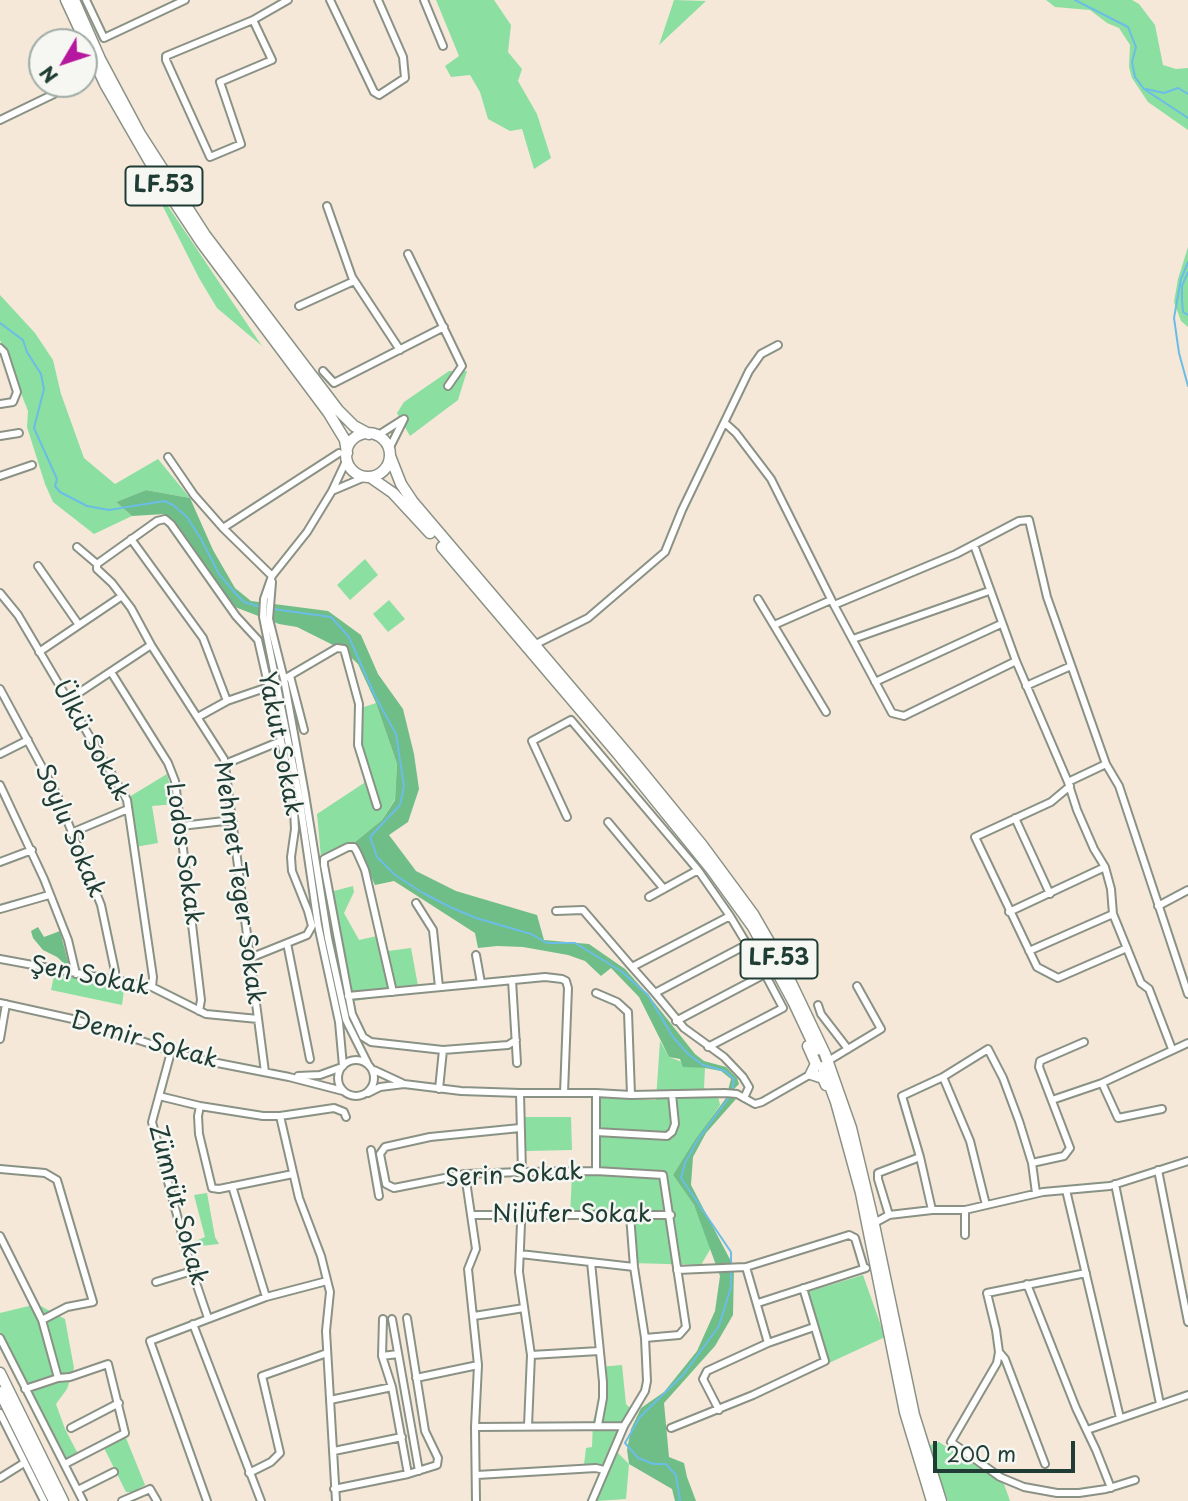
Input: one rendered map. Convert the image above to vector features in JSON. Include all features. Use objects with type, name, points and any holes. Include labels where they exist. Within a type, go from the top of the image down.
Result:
[{"type":"highway","name":"LF.53","points":[[66,0],[76,28]]},
{"type":"highway","name":"LF.53","points":[[74,0],[100,59],[140,134],[205,236],[338,410],[354,426],[382,439],[401,484],[413,502],[702,845],[740,897],[783,966],[828,1061],[851,1128],[914,1415],[941,1501]]},
{"type":"highway","name":"LF.53","points":[[98,75],[162,183],[201,242],[328,412],[345,440],[344,455],[353,471],[381,483],[407,506],[684,834],[753,926],[793,1001],[836,1102],[861,1192],[905,1412],[932,1501]]},
{"type":"highway","points":[[344,455],[353,440],[373,435]]},
{"type":"highway","points":[[367,477],[381,473],[389,463],[389,453]]},
{"type":"highway","points":[[753,926],[816,1064],[811,1074],[823,1077],[861,1192]]},
{"type":"highway","points":[[0,1373],[63,1501]]},
{"type":"highway","points":[[0,1392],[54,1501]]},
{"type":"street","points":[[86,0],[104,37],[185,0]]},
{"type":"street","points":[[253,20],[272,60],[220,82],[241,144],[210,157],[166,58],[253,20],[278,2],[288,0]]},
{"type":"street","points":[[330,0],[374,92],[379,95],[405,78],[403,57],[378,0]]},
{"type":"street","points":[[424,0],[443,46]]},
{"type":"street","points":[[0,120],[46,98]]},
{"type":"street","points":[[327,205],[354,281],[400,350]]},
{"type":"street","points":[[408,254],[462,366],[448,387]]},
{"type":"street","points":[[299,306],[354,281]]},
{"type":"street","points":[[323,371],[334,383],[444,327]]},
{"type":"street","points":[[534,645],[588,618],[665,552],[682,510],[749,371],[761,354],[778,345]]},
{"type":"street","points":[[0,348],[4,352],[17,392],[13,402],[0,403]]},
{"type":"street","points":[[373,435],[404,419],[389,453]]},
{"type":"street","points":[[725,423],[736,433],[771,479],[892,713],[904,716],[1016,661]]},
{"type":"street","points":[[0,436],[19,433]]},
{"type":"street","points":[[344,455],[332,491],[307,532],[272,576],[266,618],[312,866],[340,975],[352,1014],[366,1040],[443,1050],[508,1045],[516,1040]]},
{"type":"street","points":[[223,528],[344,455]]},
{"type":"street","points":[[167,457],[194,495],[223,528],[272,576]]},
{"type":"street","points":[[0,476],[32,465]]},
{"type":"street","points":[[332,491],[367,477]]},
{"type":"street","name":"Yakut Sokak","points":[[131,539],[157,521],[165,519],[236,616],[257,637],[281,741],[295,823],[291,868],[312,926],[307,935],[250,958]]},
{"type":"street","points":[[774,625],[974,545],[1019,522],[1029,520],[1047,597],[1106,764],[1119,786],[1188,994]]},
{"type":"street","points":[[97,564],[131,539],[203,638],[227,701]]},
{"type":"street","points":[[974,545],[1026,687],[1069,784],[1085,830],[1105,867],[1111,889],[1112,914],[1141,983],[1149,989],[1172,1049]]},
{"type":"street","name":"Mehmet Teger Sokak","points":[[77,547],[97,564],[97,569],[137,617],[151,645],[225,764],[265,1072]]},
{"type":"street","points":[[38,566],[79,625]]},
{"type":"street","points":[[853,639],[989,591]]},
{"type":"street","name":"Ülkü Sokak","points":[[0,593],[15,611],[122,790],[128,809],[153,977],[152,987]]},
{"type":"street","points":[[39,652],[122,596]]},
{"type":"street","points":[[758,599],[826,712]]},
{"type":"street","points":[[266,618],[304,730]]},
{"type":"street","points":[[875,682],[1001,624]]},
{"type":"street","points":[[68,700],[151,645]]},
{"type":"street","points":[[287,677],[337,648],[344,649],[359,704],[358,745],[377,806]]},
{"type":"street","points":[[1026,687],[1071,666]]},
{"type":"street","name":"Lodos Sokak","points":[[111,672],[172,772],[181,826],[201,1000],[199,1011]]},
{"type":"street","points":[[287,677],[306,794],[318,925],[339,1022],[343,1066],[338,1082],[343,1091],[353,1096],[380,1087],[404,1084],[439,1089],[520,1093],[725,1093],[740,1096],[755,1104],[811,1074]]},
{"type":"street","points":[[198,717],[227,701],[268,687]]},
{"type":"street","name":"Soylu Sokak","points":[[0,689],[3,702],[29,740],[57,795],[102,910],[115,981]]},
{"type":"street","points":[[567,817],[532,741],[571,720],[698,870],[748,944],[783,1008],[708,1047]]},
{"type":"street","points":[[0,754],[29,740]]},
{"type":"street","points":[[225,764],[281,741]]},
{"type":"street","points":[[1106,764],[1069,784],[1051,802],[975,837],[1037,967],[1058,978],[1128,948]]},
{"type":"street","points":[[0,785],[32,850],[68,940],[76,974]]},
{"type":"street","points":[[0,809],[10,804]]},
{"type":"street","points":[[71,833],[128,809]]},
{"type":"street","points":[[1015,818],[1050,894]]},
{"type":"street","points":[[181,826],[233,820]]},
{"type":"street","points":[[608,822],[664,889]]},
{"type":"street","points":[[368,1093],[374,1084],[369,1066],[346,1020],[324,859],[348,846],[354,846],[365,870],[393,992]]},
{"type":"street","points":[[0,862],[32,850]]},
{"type":"street","points":[[291,868],[312,866]]},
{"type":"street","points":[[1009,912],[1105,867]]},
{"type":"street","points":[[649,897],[698,870]]},
{"type":"street","points":[[1158,906],[1188,890]]},
{"type":"street","points":[[0,909],[49,895]]},
{"type":"street","points":[[416,903],[433,930],[439,987]]},
{"type":"street","points":[[556,911],[583,909],[676,1021],[724,1057],[743,1077],[748,1087],[740,1096]]},
{"type":"street","points":[[1029,951],[1112,914]]},
{"type":"street","points":[[632,967],[730,916]]},
{"type":"street","points":[[287,943],[310,1059]]},
{"type":"street","points":[[655,993],[748,944]]},
{"type":"street","points":[[476,955],[481,983]]},
{"type":"street","name":"Şen Sokak","points":[[0,959],[152,987],[199,1011],[258,1019]]},
{"type":"street","points":[[676,1021],[765,974]]},
{"type":"street","points":[[348,996],[545,977],[562,979],[566,981],[568,988],[564,1093]]},
{"type":"street","points":[[512,981],[517,1063]]},
{"type":"street","points":[[828,1061],[881,1029],[857,986]]},
{"type":"street","points":[[596,993],[617,1003],[628,1012],[631,1095]]},
{"type":"street","points":[[0,1039],[3,1003]]},
{"type":"street","name":"Demir Sokak","points":[[3,1003],[76,1020],[210,1062],[289,1077],[343,1091]]},
{"type":"street","points":[[818,1005],[821,1014],[848,1049]]},
{"type":"street","points":[[1032,1163],[1064,1156],[1070,1150],[1040,1061],[1084,1042]]},
{"type":"street","points":[[1052,1100],[1102,1083],[1188,1043]]},
{"type":"street","points":[[932,1210],[902,1096],[943,1077],[988,1049],[1003,1078],[1032,1163],[1036,1193]]},
{"type":"street","points":[[439,1089],[443,1050]]},
{"type":"street","name":"Zümrüt Sokak","points":[[172,1052],[153,1115],[153,1128],[192,1271],[208,1318]]},
{"type":"street","points":[[343,1066],[352,1060],[404,1084]]},
{"type":"street","name":"Demir Sokak","points":[[289,1077],[320,1075],[343,1066]]},
{"type":"street","points":[[943,1077],[970,1141],[986,1205]]},
{"type":"street","points":[[1102,1083],[1118,1118],[1158,1112]]},
{"type":"street","points":[[520,1093],[522,1172]]},
{"type":"street","points":[[596,1093],[596,1171]]},
{"type":"street","points":[[596,1132],[667,1136],[673,1132],[675,1124],[673,1094]]},
{"type":"street","points":[[159,1096],[263,1116],[334,1108],[344,1112],[346,1117]]},
{"type":"street","points":[[200,1106],[199,1134],[210,1185],[216,1189],[293,1174]]},
{"type":"street","points":[[280,1116],[299,1198],[321,1256],[330,1292],[326,1331],[336,1501]]},
{"type":"street","name":"Serin Sokak","points":[[520,1128],[430,1137],[382,1149],[380,1154],[386,1184],[390,1188],[465,1174],[522,1172],[596,1171],[663,1175],[671,1215]]},
{"type":"street","points":[[371,1150],[379,1195]]},
{"type":"street","points":[[889,1215],[878,1173],[920,1157]]},
{"type":"street","points":[[874,1223],[889,1215],[932,1210],[965,1210],[1036,1193],[1115,1184],[1188,1161]]},
{"type":"street","points":[[0,1169],[45,1173],[57,1181],[93,1302],[67,1307],[42,1320]]},
{"type":"street","points":[[1158,1170],[1188,1322]]},
{"type":"street","points":[[465,1174],[476,1249],[468,1269],[478,1365],[476,1501]]},
{"type":"street","points":[[1115,1184],[1160,1404]]},
{"type":"street","points":[[232,1186],[266,1297]]},
{"type":"street","points":[[1066,1190],[1120,1418]]},
{"type":"street","points":[[965,1210],[965,1235]]},
{"type":"street","points":[[518,1214],[519,1272],[531,1355],[528,1426]]},
{"type":"street","points":[[592,1501],[624,1426],[645,1391],[647,1381],[645,1338],[634,1267],[630,1214]]},
{"type":"street","name":"Nilüfer Sokak","points":[[473,1215],[671,1215]]},
{"type":"street","points":[[645,1338],[679,1335],[686,1327],[671,1215]]},
{"type":"street","points":[[677,1270],[744,1268],[849,1235],[855,1238],[864,1268]]},
{"type":"street","points":[[0,1236],[42,1320],[58,1378]]},
{"type":"street","points":[[520,1254],[634,1267]]},
{"type":"street","points":[[591,1262],[603,1398],[598,1425]]},
{"type":"street","points":[[758,1303],[864,1268],[875,1267]]},
{"type":"street","points":[[744,1268],[758,1303],[768,1343]]},
{"type":"street","points":[[156,1282],[192,1271]]},
{"type":"street","points":[[1086,1273],[986,1293],[999,1352],[997,1363],[951,1441],[1000,1477],[1024,1487],[1057,1493],[1079,1493],[1111,1488],[1135,1480]]},
{"type":"street","points":[[207,1501],[150,1340],[266,1297],[327,1281]]},
{"type":"street","points":[[1027,1284],[1111,1488]]},
{"type":"street","points":[[671,1428],[719,1410],[825,1361],[803,1288]]},
{"type":"street","points":[[474,1316],[524,1308]]},
{"type":"street","points":[[334,1489],[408,1474],[437,1465],[438,1458],[425,1431],[407,1318]]},
{"type":"street","points":[[383,1319],[382,1356],[392,1387],[408,1474]]},
{"type":"street","points":[[392,1319],[419,1471]]},
{"type":"street","points":[[193,1324],[261,1501]]},
{"type":"street","points":[[719,1410],[703,1374],[768,1343],[814,1327]]},
{"type":"street","points":[[0,1338],[83,1501]]},
{"type":"street","points":[[531,1355],[599,1351]]},
{"type":"street","points":[[999,1352],[1045,1464]]},
{"type":"street","points":[[249,1473],[271,1462],[280,1453],[262,1376],[327,1353]]},
{"type":"street","points":[[382,1356],[398,1354]]},
{"type":"street","points":[[25,1389],[108,1364],[125,1433],[65,1464]]},
{"type":"street","points":[[416,1378],[478,1365]]},
{"type":"street","points":[[330,1401],[392,1387]]},
{"type":"street","points":[[1087,1430],[1188,1395]]},
{"type":"street","points":[[71,1428],[119,1403]]},
{"type":"street","points":[[0,1413],[44,1501]]},
{"type":"street","points":[[475,1427],[624,1426]]},
{"type":"street","points":[[334,1451],[402,1437]]},
{"type":"street","points":[[0,1478],[24,1463]]},
{"type":"street","points":[[477,1475],[596,1468],[604,1470]]},
{"type":"street","points":[[78,1490],[114,1472]]},
{"type":"street","points":[[124,1501],[150,1489],[157,1501]]},
{"type":"green space","points":[[436,0],[494,0],[511,25],[508,52],[522,69],[518,81],[537,114],[551,158],[534,169],[522,129],[510,131],[488,119],[480,92],[470,75],[451,77],[445,66],[459,56]]},
{"type":"green space","points":[[674,0],[706,1],[659,45]]},
{"type":"green space","points":[[1046,0],[1132,0],[1139,4],[1155,25],[1163,65],[1176,69],[1188,68],[1188,130],[1148,102],[1132,78],[1129,67],[1130,45],[1119,28],[1090,10],[1055,7]]},
{"type":"green space","points":[[147,175],[262,346],[217,308]]},
{"type":"green space","points":[[1188,247],[1188,327],[1181,321],[1174,302]]},
{"type":"green space","points":[[0,295],[35,333],[53,360],[61,394],[84,458],[115,484],[158,459],[190,498],[146,490],[116,502],[132,516],[94,534],[53,502],[27,427],[28,411],[0,340]]},
{"type":"green space","points":[[449,371],[467,371],[458,400],[410,436],[397,413],[404,402]]},
{"type":"green space","points":[[146,490],[190,498],[213,550],[235,588],[251,601],[328,611],[361,635],[378,674],[403,709],[414,754],[419,789],[408,822],[389,835],[416,871],[456,891],[537,915],[544,940],[589,944],[625,969],[695,1054],[704,1061],[726,1067],[737,1078],[739,1084],[733,1090],[732,1098],[736,1099],[706,1133],[693,1157],[691,1185],[734,1267],[733,1315],[715,1346],[664,1403],[669,1457],[684,1463],[696,1501],[675,1501],[672,1489],[629,1464],[627,1450],[631,1429],[641,1408],[664,1392],[697,1351],[715,1311],[720,1276],[694,1205],[673,1175],[726,1098],[731,1079],[721,1071],[683,1067],[680,1059],[669,1057],[639,997],[611,968],[601,976],[585,961],[568,955],[523,947],[478,948],[475,933],[394,881],[375,885],[355,842],[382,820],[395,800],[397,764],[376,703],[358,664],[343,650],[297,627],[279,624],[222,602],[165,514],[132,516],[116,502]]},
{"type":"green space","points":[[365,559],[378,575],[350,600],[337,585]]},
{"type":"green space","points":[[389,600],[405,619],[388,632],[373,614]]},
{"type":"green space","points":[[376,703],[397,764],[395,799],[382,820],[355,842],[321,857],[317,814],[364,783],[355,710]]},
{"type":"green space","points":[[167,774],[175,804],[152,806],[158,843],[135,847],[129,797]]},
{"type":"green space","points":[[353,886],[354,892],[344,913],[359,940],[377,936],[380,952],[411,948],[419,991],[355,1001],[345,972],[330,892]]},
{"type":"green space","points":[[38,927],[44,937],[60,931],[70,969],[57,957],[43,950],[33,938],[31,931]]},
{"type":"green space","points":[[55,971],[125,983],[122,1005],[51,990]]},
{"type":"green space","points":[[660,1041],[669,1057],[705,1068],[704,1088],[718,1096],[720,1105],[673,1175],[694,1205],[711,1248],[701,1265],[632,1263],[627,1220],[570,1219],[572,1171],[591,1174],[593,1100],[656,1100]]},
{"type":"green space","points":[[525,1117],[571,1117],[572,1150],[526,1151]]},
{"type":"green space","points":[[207,1193],[215,1237],[219,1244],[191,1247],[191,1243],[205,1237],[194,1195]]},
{"type":"green space","points":[[863,1275],[885,1337],[829,1363],[804,1293]]},
{"type":"green space","points":[[37,1304],[65,1319],[74,1368],[67,1389],[56,1404],[78,1454],[61,1463],[0,1332],[0,1313]]},
{"type":"green space","points":[[622,1365],[626,1404],[633,1411],[615,1450],[629,1464],[626,1499],[596,1501],[610,1469],[584,1465],[586,1448],[592,1447],[593,1421],[601,1396],[599,1367]]},
{"type":"green space","points":[[124,1433],[145,1485],[133,1492],[126,1492],[102,1444]]},
{"type":"green space","points":[[939,1442],[1004,1484],[1010,1501],[948,1501],[927,1446]]},
{"type":"waterway","points":[[1075,0],[1128,27],[1136,47],[1132,62],[1135,77],[1144,89],[1188,118]]},
{"type":"waterway","points":[[1146,89],[1164,93],[1178,88],[1188,94]]},
{"type":"waterway","points":[[1188,262],[1181,279],[1174,318],[1179,353],[1188,386]]},
{"type":"waterway","points":[[1188,272],[1182,286],[1183,312],[1188,315]]},
{"type":"waterway","points":[[0,323],[23,340],[41,374],[44,389],[34,428],[57,479],[55,486],[60,492],[87,506],[109,510],[164,501],[173,505],[187,517],[219,574],[236,594],[244,602],[261,607]]},
{"type":"waterway","points":[[273,609],[331,617],[349,637],[375,696],[396,734],[404,786],[400,805],[370,837],[377,857],[395,875],[450,907],[476,918],[531,934],[547,943],[575,943],[621,971],[648,995],[673,1037],[688,1054],[703,1065],[725,1071],[734,1079],[732,1091]]},
{"type":"waterway","points":[[680,1501],[676,1475],[666,1464],[654,1464],[638,1458],[625,1443],[640,1417],[683,1375],[719,1326],[731,1287],[731,1252],[681,1178],[685,1163],[697,1141],[730,1096]]}]
